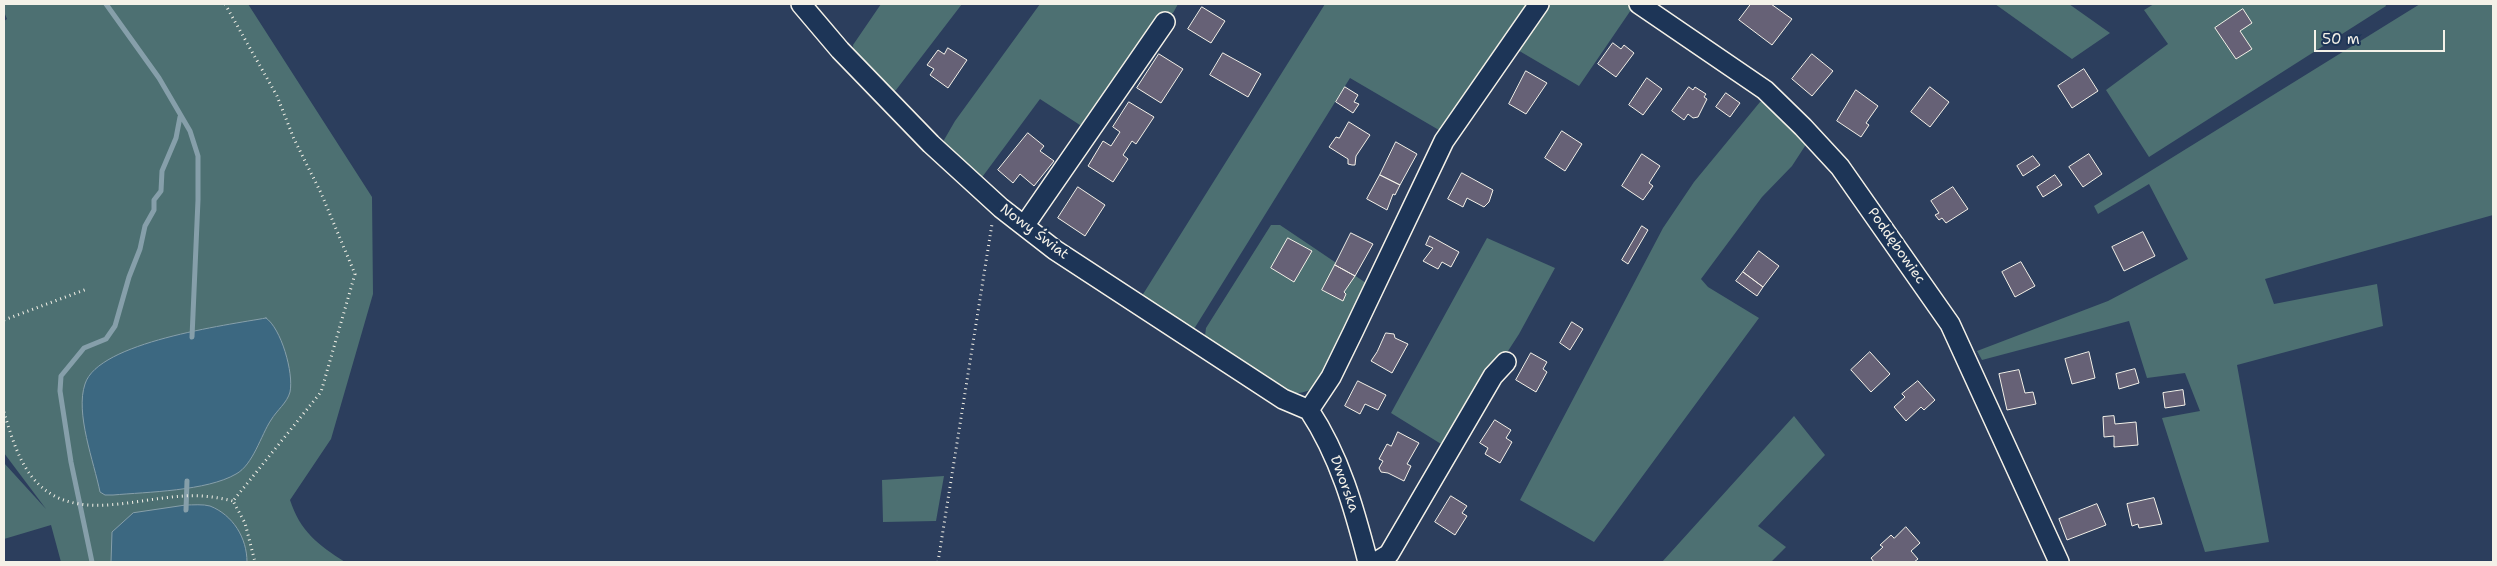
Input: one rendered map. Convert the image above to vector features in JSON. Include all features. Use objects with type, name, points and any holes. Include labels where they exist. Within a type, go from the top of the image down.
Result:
[{"type":"street","name":"Nowy Świat","points":[[801,4],[840,50],[931,144],[1001,208],[1055,250],[1284,399],[1308,410]]},
{"type":"street","points":[[1308,410],[1331,377],[1354,332],[1444,141],[1539,4]]},
{"type":"street","name":"Poddębowiec","points":[[1639,4],[1764,90],[1803,127],[1840,167],[1950,324],[2059,562]]},
{"type":"street","points":[[1024,226],[1165,22]]},
{"type":"street","points":[[1376,562],[1388,554],[1493,376],[1506,362]]},
{"type":"street","name":"Dworska","points":[[1308,410],[1321,428],[1339,464],[1352,499],[1368,562]]},
{"type":"path","points":[[226,4],[277,96],[294,139],[321,193],[355,274],[321,392],[233,501]]},
{"type":"path","points":[[938,562],[991,226],[1001,208]]},
{"type":"path","points":[[4,320],[87,289]]},
{"type":"path","points":[[4,412],[25,466],[36,480],[57,499],[73,505],[113,505],[184,496],[211,496],[233,501],[245,524],[255,562]]},
{"type":"green space","points":[[4,4],[248,4],[372,197],[373,294],[331,439],[290,500],[299,520],[311,536],[326,550],[345,562],[61,562],[51,525],[4,539],[4,463],[46,509],[4,453],[4,21],[7,19],[4,12]]},
{"type":"green space","points":[[881,4],[962,4],[896,90],[890,93],[854,53],[853,45]]},
{"type":"green space","points":[[1040,4],[1178,4],[1173,13],[1163,15],[1083,127],[1040,99],[980,180],[945,148],[944,140],[955,121]]},
{"type":"green space","points":[[1325,4],[1533,4],[1444,133],[1350,78],[1194,329],[1188,328],[1140,299]]},
{"type":"green space","points":[[1546,4],[1629,4],[1633,7],[1579,86],[1516,49]]},
{"type":"green space","points":[[1995,4],[2069,4],[2110,33],[2072,59]]},
{"type":"green space","points":[[2154,4],[2385,4],[2386,6],[2149,157],[2106,90],[2168,44],[2144,10]]},
{"type":"green space","points":[[2420,4],[2493,4],[2493,215],[2265,279],[2274,304],[2377,284],[2383,326],[2237,365],[2269,542],[2205,552],[2162,418],[2200,411],[2185,373],[2147,378],[2129,321],[1982,360],[1977,351],[2108,301],[2188,259],[2149,184],[2098,214],[2094,206]]},
{"type":"green space","points":[[1771,101],[1804,135],[1805,146],[1792,166],[1762,197],[1701,279],[1708,287],[1759,318],[1594,542],[1520,500],[1663,228],[1694,182],[1760,102]]},
{"type":"green space","points":[[1271,225],[1280,225],[1369,285],[1345,340],[1330,368],[1314,387],[1303,392],[1284,392],[1209,343],[1205,336],[1206,328]]},
{"type":"green space","points":[[1487,238],[1555,268],[1519,334],[1446,447],[1391,413]]},
{"type":"green space","points":[[1794,416],[1825,455],[1758,526],[1786,547],[1771,562],[1662,562]]},
{"type":"green space","points":[[944,476],[936,521],[883,522],[882,480]]},
{"type":"water","points":[[266,318],[277,331],[285,352],[290,374],[290,392],[287,400],[273,416],[252,457],[242,470],[224,480],[193,487],[159,492],[113,495],[105,495],[100,492],[86,438],[82,409],[85,384],[95,369],[113,357],[166,338],[223,325]]},
{"type":"water","points":[[186,505],[210,506],[232,521],[244,544],[247,562],[111,562],[112,532],[133,513]]},
{"type":"building","points":[[1751,4],[1771,4],[1792,19],[1772,45],[1739,20]]},
{"type":"building","points":[[1202,7],[1225,21],[1211,43],[1188,29]]},
{"type":"building","points":[[2243,9],[2252,23],[2240,31],[2252,49],[2236,59],[2215,28]]},
{"type":"building","points":[[1613,43],[1621,49],[1624,45],[1634,53],[1616,77],[1598,64]]},
{"type":"building","points":[[948,48],[967,60],[948,88],[930,75],[934,69],[927,65],[938,50],[944,54]]},
{"type":"building","points":[[1223,53],[1261,74],[1248,97],[1210,75]]},
{"type":"building","points":[[1159,54],[1183,69],[1161,103],[1137,88]]},
{"type":"building","points":[[1812,54],[1833,71],[1812,96],[1792,79]]},
{"type":"building","points":[[2084,69],[2098,91],[2072,108],[2058,86]]},
{"type":"building","points":[[1526,71],[1547,83],[1526,114],[1509,104]]},
{"type":"building","points":[[1647,78],[1662,89],[1643,115],[1629,105]]},
{"type":"building","points":[[1345,87],[1358,95],[1354,102],[1359,104],[1353,113],[1336,102]]},
{"type":"building","points":[[1689,87],[1693,90],[1695,87],[1706,94],[1704,97],[1707,99],[1698,117],[1693,118],[1688,114],[1684,120],[1672,111]]},
{"type":"building","points":[[1930,87],[1949,102],[1930,127],[1911,112]]},
{"type":"building","points":[[1856,90],[1878,106],[1866,123],[1869,125],[1861,137],[1837,121]]},
{"type":"building","points":[[1726,93],[1740,103],[1730,117],[1716,107]]},
{"type":"building","points":[[1129,102],[1154,117],[1136,144],[1132,141],[1123,155],[1128,159],[1113,182],[1088,166],[1103,141],[1111,146],[1120,132],[1113,127]]},
{"type":"building","points":[[1349,122],[1370,135],[1356,156],[1355,165],[1348,164],[1348,159],[1329,147],[1336,137],[1339,138]]},
{"type":"building","points":[[1562,131],[1582,144],[1565,171],[1545,158]]},
{"type":"building","points":[[1028,133],[1044,146],[1040,151],[1054,161],[1034,186],[1020,174],[1013,183],[998,170]]},
{"type":"building","points":[[1396,142],[1417,154],[1400,185],[1380,175]]},
{"type":"building","points":[[1642,154],[1660,166],[1649,183],[1653,186],[1643,200],[1622,186]]},
{"type":"building","points":[[2089,154],[2102,174],[2083,187],[2069,167]]},
{"type":"building","points":[[2033,156],[2040,165],[2023,176],[2017,166]]},
{"type":"building","points":[[1462,173],[1493,190],[1489,202],[1484,207],[1467,198],[1463,207],[1448,199]]},
{"type":"building","points":[[1380,175],[1400,185],[1395,195],[1393,194],[1387,210],[1367,199]]},
{"type":"building","points":[[2055,175],[2062,185],[2043,197],[2037,187]]},
{"type":"building","points":[[1078,187],[1105,205],[1085,236],[1058,218]]},
{"type":"building","points":[[1953,187],[1968,209],[1946,223],[1942,218],[1939,220],[1935,215],[1939,213],[1931,201]]},
{"type":"building","points":[[1642,226],[1648,230],[1628,264],[1622,260]]},
{"type":"building","points":[[2143,232],[2155,256],[2124,271],[2112,247]]},
{"type":"building","points":[[1351,233],[1373,244],[1355,276],[1335,265]]},
{"type":"building","points":[[1430,236],[1459,252],[1451,267],[1442,262],[1438,269],[1423,261],[1433,248],[1426,245]]},
{"type":"building","points":[[1288,238],[1312,251],[1294,282],[1271,268]]},
{"type":"building","points":[[1759,251],[1779,266],[1763,287],[1743,272]]},
{"type":"building","points":[[2021,262],[2035,286],[2015,297],[2002,272]]},
{"type":"building","points":[[1335,265],[1355,276],[1344,292],[1346,294],[1343,301],[1322,290]]},
{"type":"building","points":[[1743,272],[1763,287],[1757,296],[1736,281]]},
{"type":"building","points":[[1572,322],[1583,329],[1570,350],[1560,343]]},
{"type":"building","points":[[1386,333],[1394,334],[1395,338],[1408,344],[1392,373],[1371,361]]},
{"type":"building","points":[[1870,352],[1890,374],[1871,392],[1851,370]]},
{"type":"building","points":[[2089,352],[2095,378],[2072,384],[2065,359]]},
{"type":"building","points":[[1531,353],[1547,362],[1543,369],[1547,372],[1536,392],[1516,380]]},
{"type":"building","points":[[2135,369],[2139,383],[2119,389],[2116,374]]},
{"type":"building","points":[[2019,370],[2025,393],[2033,392],[2036,404],[2007,410],[1999,374]]},
{"type":"building","points":[[1358,381],[1386,395],[1378,410],[1365,404],[1360,414],[1345,406]]},
{"type":"building","points":[[1918,381],[1935,400],[1924,410],[1921,407],[1906,421],[1894,407],[1905,397],[1902,394]]},
{"type":"building","points":[[2183,390],[2185,405],[2165,408],[2163,393]]},
{"type":"building","points":[[2114,416],[2115,424],[2136,422],[2138,445],[2114,447],[2114,436],[2104,437],[2103,417]]},
{"type":"building","points":[[1495,420],[1511,430],[1506,438],[1512,442],[1500,463],[1485,454],[1488,448],[1480,443]]},
{"type":"building","points":[[1398,432],[1419,443],[1407,464],[1411,466],[1404,481],[1388,473],[1381,472],[1379,468],[1383,461],[1379,459],[1387,444],[1391,446]]},
{"type":"building","points":[[1451,496],[1467,506],[1462,513],[1467,516],[1455,535],[1435,522]]},
{"type":"building","points":[[2154,498],[2162,524],[2139,528],[2138,524],[2132,526],[2127,504]]},
{"type":"building","points":[[2097,504],[2106,525],[2067,540],[2059,519]]},
{"type":"building","points":[[1906,527],[1920,543],[1911,551],[1918,559],[1914,562],[1874,562],[1871,558],[1883,547],[1880,545],[1891,535],[1894,538]]},
{"type":"waterway","points":[[106,4],[159,78],[190,131],[198,156],[192,337]]},
{"type":"waterway","points":[[92,562],[71,462],[60,391],[61,376],[84,348],[106,339],[115,326],[129,277],[140,249],[145,226],[154,210],[154,200],[161,191],[162,171],[176,138],[180,117]]},
{"type":"waterway","points":[[186,510],[187,481]]}]
